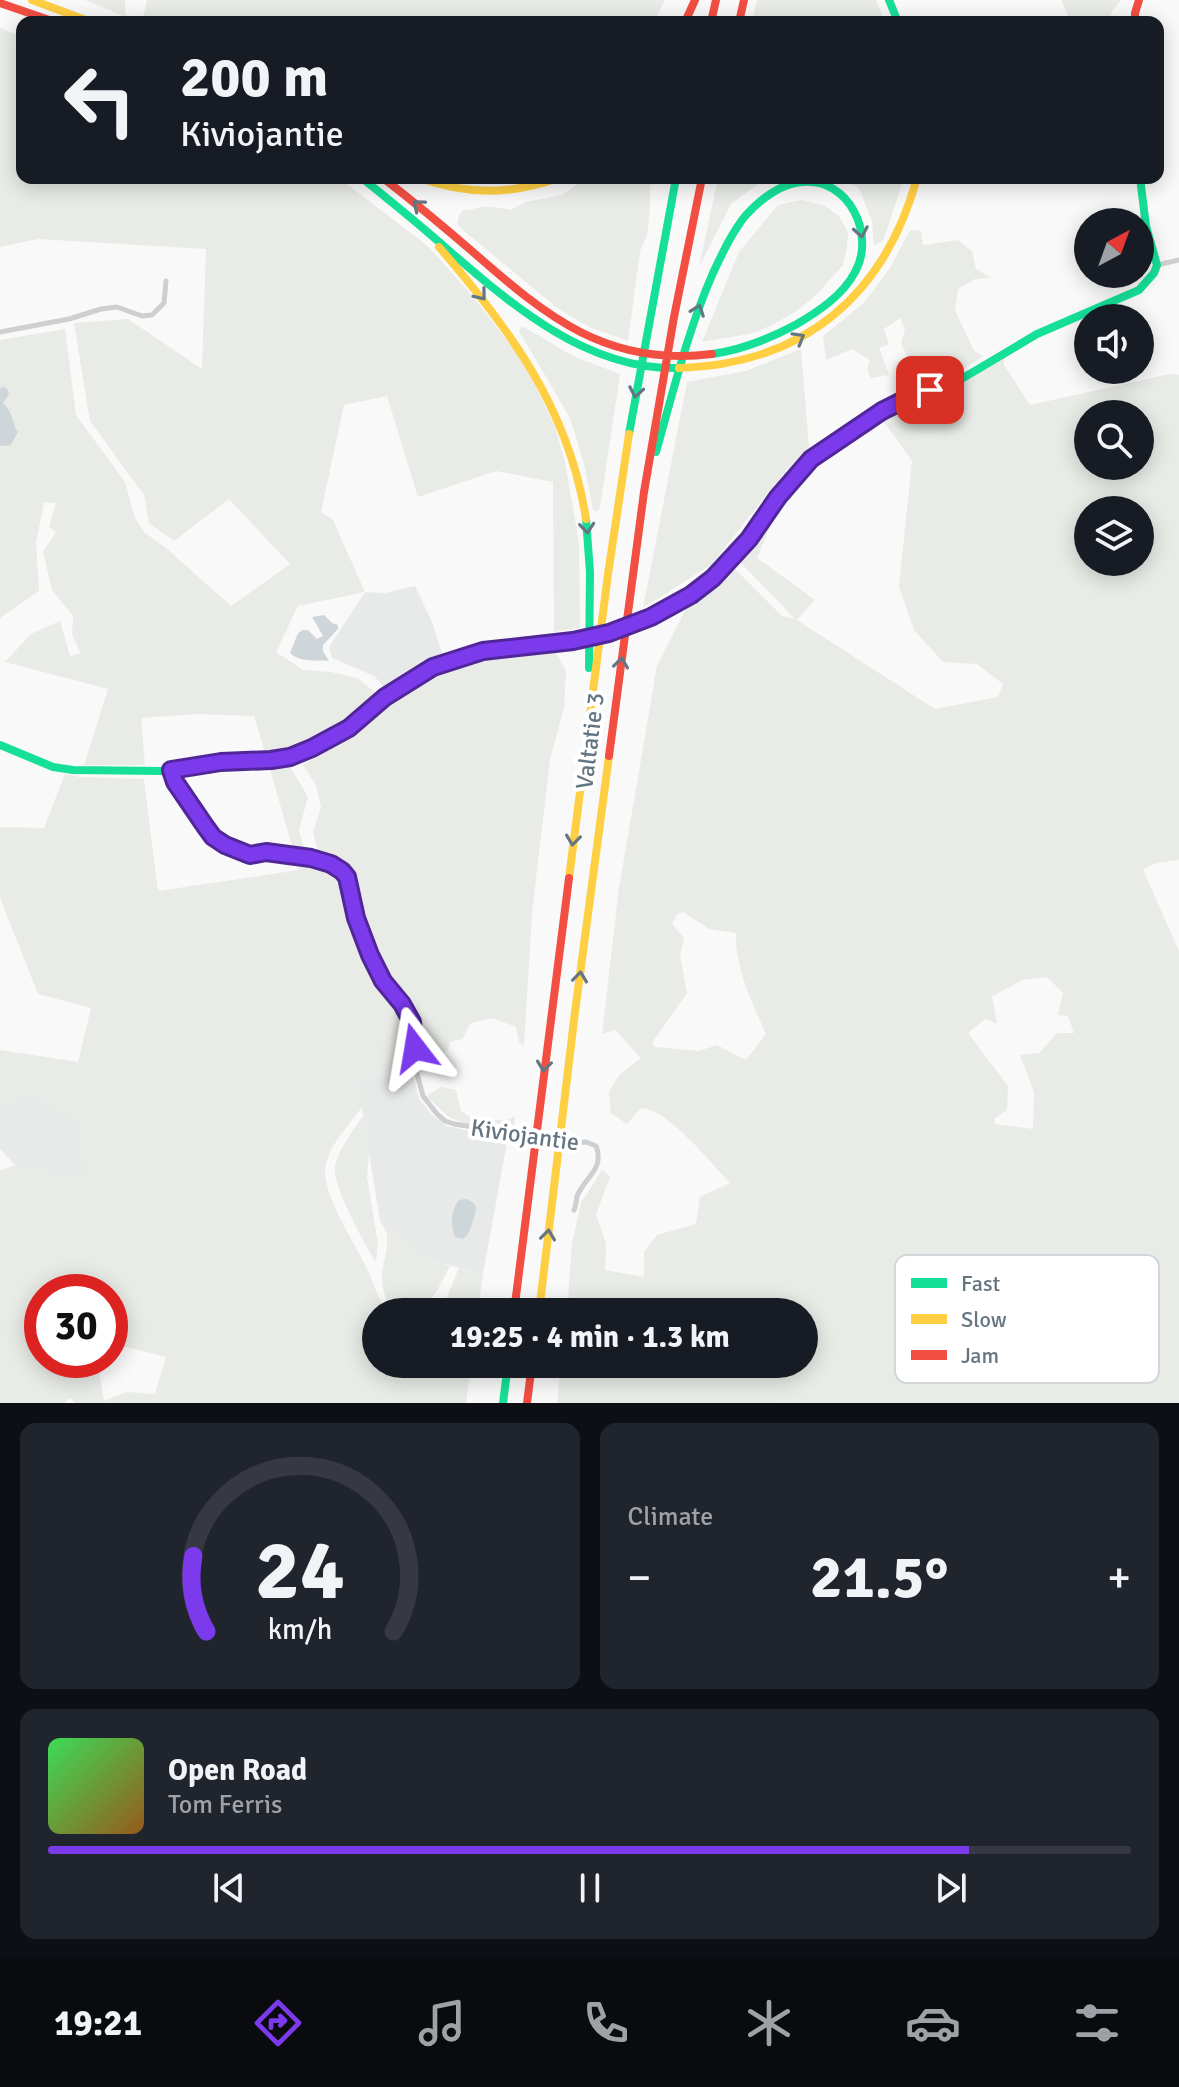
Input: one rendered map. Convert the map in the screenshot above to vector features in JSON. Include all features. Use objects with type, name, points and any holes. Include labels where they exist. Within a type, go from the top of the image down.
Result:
[{"type":"main road","points":[[32,0],[75,16]]},
{"type":"main road","points":[[0,3],[38,16]]},
{"type":"main road","points":[[370,184],[544,326],[565,339],[616,361],[670,370],[698,369],[751,358],[790,344],[819,326],[852,299],[875,271],[906,217],[915,184]]},
{"type":"main road","points":[[391,184],[535,305],[580,333],[647,355],[672,356],[722,352],[763,341],[812,315],[845,288],[860,261],[864,237],[859,217],[844,197],[817,184]]},
{"type":"main road","points":[[438,184],[487,193],[519,190],[538,184]]},
{"type":"main road","name":"Valtatie 3","points":[[516,1298],[590,707],[627,443],[675,184]]},
{"type":"main road","name":"Valtatie 3","points":[[541,1298],[644,492],[701,184]]},
{"type":"main road","points":[[644,492],[697,312],[724,249],[757,202],[770,191],[789,184]]},
{"type":"main road","points":[[0,745],[63,769],[114,772],[171,770],[221,762],[290,757],[349,728],[385,697],[433,667],[483,651],[573,641],[609,633],[651,617],[691,595],[713,578],[749,539],[796,474],[834,442],[882,411],[914,395],[958,381],[1037,334],[1139,290],[1157,265],[1146,226],[1141,184]]},
{"type":"main road","points":[[411,215],[514,338],[535,371],[561,424],[580,483],[587,518],[590,707]]},
{"type":"main road","points":[[503,1403],[506,1378]]},
{"type":"main road","points":[[527,1403],[530,1378]]},
{"type":"street","points":[[1157,265],[1179,260]]},
{"type":"street","points":[[0,332],[117,307],[142,316],[152,315],[164,303],[166,281]]},
{"type":"street","name":"Kiviojantie","points":[[171,770],[175,782],[205,826],[213,837],[225,845],[250,855],[266,852],[311,858],[331,864],[347,877],[356,918],[370,955],[383,981],[412,1022],[417,1074],[423,1096],[445,1121],[596,1146],[599,1163],[577,1196],[574,1210]]},
{"type":"shaded area","points":[[85,0],[125,0],[124,16]]},
{"type":"shaded area","points":[[147,0],[665,0],[657,16],[143,16]]},
{"type":"shaded area","points":[[757,0],[876,0],[883,16],[753,16]]},
{"type":"shaded area","points":[[1061,0],[1121,0],[1111,16],[1068,16]]},
{"type":"shaded area","points":[[0,28],[16,34],[16,184],[347,184],[429,247],[474,298],[518,355],[533,381],[555,427],[565,462],[579,543],[580,628],[554,632],[553,482],[496,471],[418,497],[387,396],[344,405],[321,512],[333,520],[365,592],[298,606],[276,652],[303,670],[357,678],[375,692],[366,705],[327,734],[297,747],[266,755],[254,716],[196,714],[141,718],[145,765],[84,765],[108,689],[5,662],[31,634],[60,621],[70,656],[81,653],[72,635],[73,616],[52,590],[43,552],[56,532],[49,527],[56,503],[44,502],[36,543],[39,591],[0,618],[0,446],[6,444],[13,418],[3,403],[7,389],[3,386],[0,389],[0,340],[65,329],[76,415],[125,482],[135,518],[144,532],[231,606],[290,564],[229,499],[174,541],[149,523],[144,495],[90,421],[74,323],[128,319],[202,369],[206,249],[38,239],[0,247]]},
{"type":"shaded area","points":[[578,184],[652,184],[647,236],[640,251],[628,341],[589,327],[556,307],[457,225],[463,210],[483,207],[510,210],[526,202],[562,195]]},
{"type":"shaded area","points":[[717,184],[758,184],[731,204],[699,267]]},
{"type":"shaded area","points":[[852,184],[902,184],[883,241],[874,246],[872,221],[859,188]]},
{"type":"shaded area","points":[[802,200],[825,206],[839,216],[848,232],[843,265],[816,295],[774,324],[754,333],[702,342],[739,252],[778,205]]},
{"type":"shaded area","points":[[910,230],[921,231],[923,245],[958,240],[972,251],[976,269],[992,278],[975,279],[958,289],[955,310],[974,351],[984,356],[947,379],[913,389],[907,375],[912,365],[901,344],[905,330],[900,318],[884,329],[889,344],[879,348],[889,375],[871,378],[867,369],[870,360],[852,349],[826,360],[823,336],[864,303],[890,268]]},
{"type":"shaded area","points":[[521,327],[573,356],[620,374],[597,512],[593,510],[584,464],[570,418],[519,331]]},
{"type":"shaded area","points":[[801,349],[809,448],[783,474],[712,564],[643,608],[687,382],[746,371]]},
{"type":"shaded area","points":[[1005,355],[1004,365],[1030,405],[1125,384],[1154,384],[1154,378],[1179,375],[1179,860],[1156,863],[1143,870],[1179,951],[1179,1403],[557,1403],[560,1378],[818,1378],[818,1298],[568,1298],[572,1243],[581,1203],[602,1170],[610,1177],[596,1214],[606,1244],[605,1270],[644,1277],[644,1252],[657,1235],[696,1224],[700,1197],[730,1183],[688,1138],[652,1110],[641,1108],[627,1124],[611,1113],[609,1092],[619,1075],[641,1058],[615,1030],[602,1034],[619,888],[657,666],[685,611],[735,569],[782,616],[795,619],[740,562],[773,520],[757,558],[815,600],[797,620],[935,709],[998,697],[1003,684],[977,664],[943,662],[914,630],[899,587],[912,461],[881,418],[966,382]],"holes":[[[683,912],[709,929],[736,933],[741,972],[766,1034],[746,1060],[717,1045],[699,1051],[655,1047],[652,1043],[687,993],[680,955],[684,938],[672,924],[677,914]],[[1047,977],[1063,993],[1058,1015],[1068,1016],[1074,1033],[1057,1033],[1039,1053],[1020,1055],[1034,1092],[1033,1129],[995,1124],[994,1119],[1007,1110],[1008,1086],[968,1033],[985,1019],[997,1024],[992,996],[1023,980]]]},
{"type":"shaded area","points":[[3,386],[9,394],[3,403],[18,432],[11,445],[0,446],[0,389]]},
{"type":"shaded area","points":[[415,586],[432,622],[443,656],[387,690],[374,676],[332,658],[329,647],[365,592],[385,593]]},
{"type":"shaded area","points":[[324,615],[338,625],[323,645],[329,661],[303,660],[290,653],[298,633],[303,630],[308,630],[317,639],[323,636],[312,617]]},
{"type":"shaded area","points":[[555,651],[566,671],[564,708],[550,759],[532,913],[524,1046],[519,1043],[516,1027],[493,1018],[471,1023],[462,1039],[450,1042],[448,1050],[420,1065],[417,1019],[393,985],[366,934],[350,873],[336,861],[319,855],[313,832],[321,807],[316,785],[303,765],[347,739],[395,699],[438,675],[477,660]]},
{"type":"shaded area","points":[[288,763],[308,797],[299,830],[306,854],[294,853],[269,766]]},
{"type":"shaded area","points":[[65,774],[144,779],[158,891],[299,870],[296,859],[323,866],[340,877],[367,956],[404,1016],[412,1069],[357,1079],[362,1107],[341,1134],[326,1164],[325,1175],[333,1202],[380,1298],[362,1298],[362,1378],[469,1378],[466,1403],[76,1403],[69,1398],[65,1403],[0,1403],[0,1171],[15,1165],[85,1179],[74,1122],[37,1095],[0,1104],[0,1050],[78,1062],[91,1008],[38,994],[0,898],[0,827],[44,828]]},
{"type":"shaded area","points":[[412,1069],[419,1099],[432,1115],[447,1126],[508,1137],[483,1274],[426,1259],[380,1221],[357,1079]]},
{"type":"shaded area","points":[[441,1087],[456,1090],[461,1111],[474,1120],[507,1120],[515,1116],[514,1127],[466,1124],[449,1117],[426,1096]]},
{"type":"shaded area","points":[[37,1095],[75,1122],[86,1180],[15,1165],[0,1149],[0,1104]]},
{"type":"shaded area","points":[[363,1116],[369,1151],[367,1177],[378,1244],[376,1262],[350,1214],[335,1174],[340,1152]]},
{"type":"shaded area","points":[[466,1199],[475,1205],[476,1211],[470,1231],[463,1239],[455,1237],[452,1218],[459,1200]]},
{"type":"shaded area","points":[[380,1221],[426,1259],[450,1266],[432,1298],[386,1298],[382,1284],[386,1231]]},
{"type":"shaded area","points":[[459,1268],[483,1274],[480,1298],[447,1298]]},
{"type":"traffic: fast","points":[[889,0],[896,16]]},
{"type":"traffic: fast","points":[[369,184],[491,286],[548,328],[611,358],[644,366],[679,368]]},
{"type":"traffic: fast","points":[[629,434],[675,184]]},
{"type":"traffic: fast","points":[[656,452],[696,317],[728,243],[758,203],[771,193],[794,184]]},
{"type":"traffic: fast","points":[[712,354],[756,343],[797,324],[830,302],[850,280],[861,257],[860,226],[845,199],[821,184]]},
{"type":"traffic: fast","points":[[936,388],[958,381],[1037,334],[1139,290],[1157,265],[1146,226],[1141,184]]},
{"type":"traffic: fast","points":[[586,519],[590,572],[589,668]]},
{"type":"traffic: fast","points":[[0,745],[53,767],[73,770],[161,771],[221,762],[290,757],[349,728],[385,697],[417,677]]},
{"type":"traffic: fast","points":[[503,1403],[506,1378]]},
{"type":"traffic: slow","points":[[32,0],[75,16]]},
{"type":"traffic: slow","points":[[437,184],[489,191],[541,184]]},
{"type":"traffic: slow","points":[[679,368],[723,364],[764,353],[800,338],[832,316],[860,289],[883,257],[902,220],[915,184]]},
{"type":"traffic: slow","points":[[439,247],[490,309],[533,372],[566,442],[586,519]]},
{"type":"traffic: slow","points":[[569,878],[629,434]]},
{"type":"traffic: slow","points":[[541,1298],[609,756]]},
{"type":"traffic: jam","points":[[688,16],[695,0]]},
{"type":"traffic: jam","points":[[712,16],[716,0]]},
{"type":"traffic: jam","points":[[740,16],[744,0]]},
{"type":"traffic: jam","points":[[1135,16],[1139,0]]},
{"type":"traffic: jam","points":[[0,3],[38,16]]},
{"type":"traffic: jam","points":[[390,184],[527,297],[581,332],[610,345],[641,353],[675,356],[712,354]]},
{"type":"traffic: jam","points":[[609,756],[644,492],[701,184]]},
{"type":"traffic: jam","points":[[417,677],[475,654],[606,633],[634,624],[676,604],[721,570],[797,473],[810,461],[870,418],[936,388]]},
{"type":"traffic: jam","points":[[516,1298],[569,878]]},
{"type":"traffic: jam","points":[[527,1403],[530,1378]]},
{"type":"route","points":[[415,1048],[412,1022],[383,981],[370,955],[356,918],[347,877],[342,871],[311,858],[266,852],[250,855],[225,845],[213,837],[205,826],[175,782],[171,770],[221,762],[290,757],[349,728],[385,697],[433,667],[483,651],[531,647],[609,633],[651,617],[691,595],[713,578],[749,539],[778,497],[811,459],[882,411],[930,390]]}]
